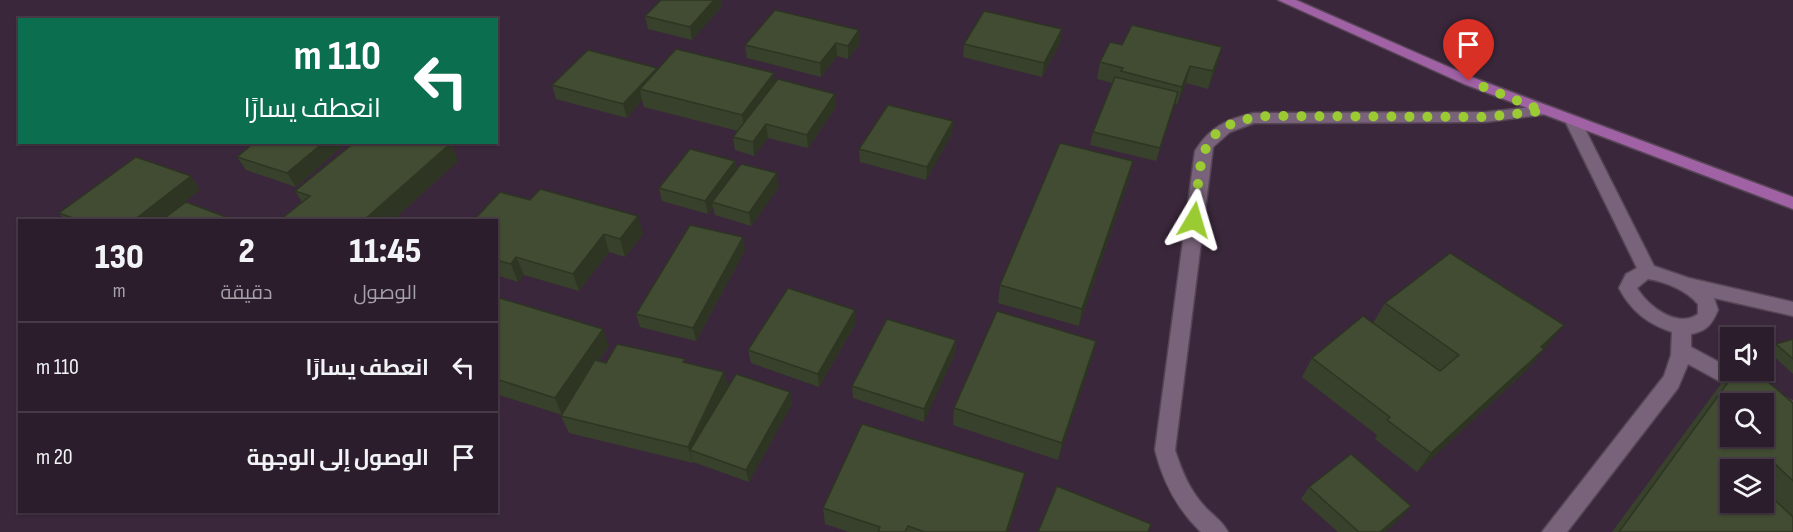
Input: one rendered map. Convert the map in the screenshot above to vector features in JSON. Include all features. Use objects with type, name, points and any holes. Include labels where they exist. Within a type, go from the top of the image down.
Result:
[{"type":"main road","points":[[1285,0],[1401,53],[1543,111],[1793,202]]},
{"type":"street","points":[[1217,532],[1188,504],[1177,486],[1165,450],[1203,151],[1208,141],[1227,126],[1254,117],[1486,117],[1543,111]]},
{"type":"street","points":[[1574,123],[1648,272]]},
{"type":"street","points":[[1689,285],[1707,305],[1708,314],[1703,321],[1694,326],[1681,326],[1652,316],[1631,298],[1628,288],[1630,280],[1637,274],[1648,272],[1662,274],[1689,285],[1793,309]]},
{"type":"street","points":[[1553,532],[1671,382],[1682,351],[1681,326]]},
{"type":"street","points":[[1682,351],[1793,412]]},
{"type":"building","points":[[661,0],[714,0],[690,27],[645,16]]},
{"type":"building","points":[[775,10],[859,30],[848,46],[836,43],[820,63],[745,45]]},
{"type":"building","points":[[984,11],[1062,29],[1044,63],[964,44]]},
{"type":"building","points":[[1132,25],[1222,47],[1213,71],[1190,66],[1182,87],[1121,71],[1123,68],[1100,62],[1110,42],[1122,45]]},
{"type":"building","points":[[676,49],[774,73],[742,115],[640,89]]},
{"type":"building","points":[[588,50],[657,68],[623,104],[552,85]]},
{"type":"building","points":[[1115,77],[1178,92],[1160,148],[1093,132]]},
{"type":"building","points":[[778,79],[835,94],[807,135],[766,124],[753,142],[733,137]]},
{"type":"building","points":[[888,105],[953,121],[927,167],[859,149]]},
{"type":"building","points":[[1060,143],[1133,161],[1082,309],[1000,285]]},
{"type":"building","points":[[253,144],[322,144],[287,173],[237,157]]},
{"type":"building","points":[[353,144],[450,144],[365,219],[281,219],[310,196],[295,191]]},
{"type":"building","points":[[690,149],[735,161],[705,201],[659,188]]},
{"type":"building","points":[[136,157],[191,176],[135,219],[75,219],[59,213]]},
{"type":"building","points":[[741,164],[777,173],[749,213],[712,202]]},
{"type":"building","points":[[540,189],[638,216],[620,239],[604,234],[573,274],[516,257],[511,264],[498,261],[498,219],[475,219],[500,192],[530,200]]},
{"type":"building","points":[[186,202],[231,219],[163,219]]},
{"type":"building","points":[[690,225],[743,237],[693,328],[636,314]]},
{"type":"building","points":[[1450,253],[1564,325],[1541,347],[1544,349],[1431,453],[1387,420],[1390,417],[1312,358],[1363,316],[1440,371],[1459,355],[1385,303]]},
{"type":"building","points":[[788,288],[855,310],[818,374],[748,350]]},
{"type":"building","points":[[498,298],[603,329],[555,398],[498,380]]},
{"type":"building","points":[[997,311],[1096,341],[1062,443],[954,408]]},
{"type":"building","points":[[887,319],[956,340],[924,409],[852,386]]},
{"type":"building","points":[[1793,339],[1793,359],[1776,344]]},
{"type":"building","points":[[617,344],[685,359],[683,362],[724,372],[688,447],[561,416],[595,360],[606,363]]},
{"type":"building","points":[[736,374],[790,392],[746,470],[690,450]]},
{"type":"building","points":[[1729,381],[1767,381],[1793,403],[1793,481],[1774,463],[1774,459],[1720,459],[1720,513],[1774,513],[1774,499],[1793,517],[1793,532],[1619,532],[1720,393],[1720,447],[1774,447],[1774,393],[1720,393]]},
{"type":"building","points":[[862,424],[1025,473],[1006,532],[925,532],[908,526],[905,532],[878,532],[880,527],[823,508]]},
{"type":"building","points":[[1351,454],[1411,506],[1380,532],[1359,532],[1309,487]]},
{"type":"building","points":[[1057,486],[1151,524],[1148,532],[1038,532]]},
{"type":"route","points":[[1194,220],[1203,151],[1208,141],[1216,133],[1240,121],[1269,116],[1486,117],[1543,111],[1469,81]]}]
